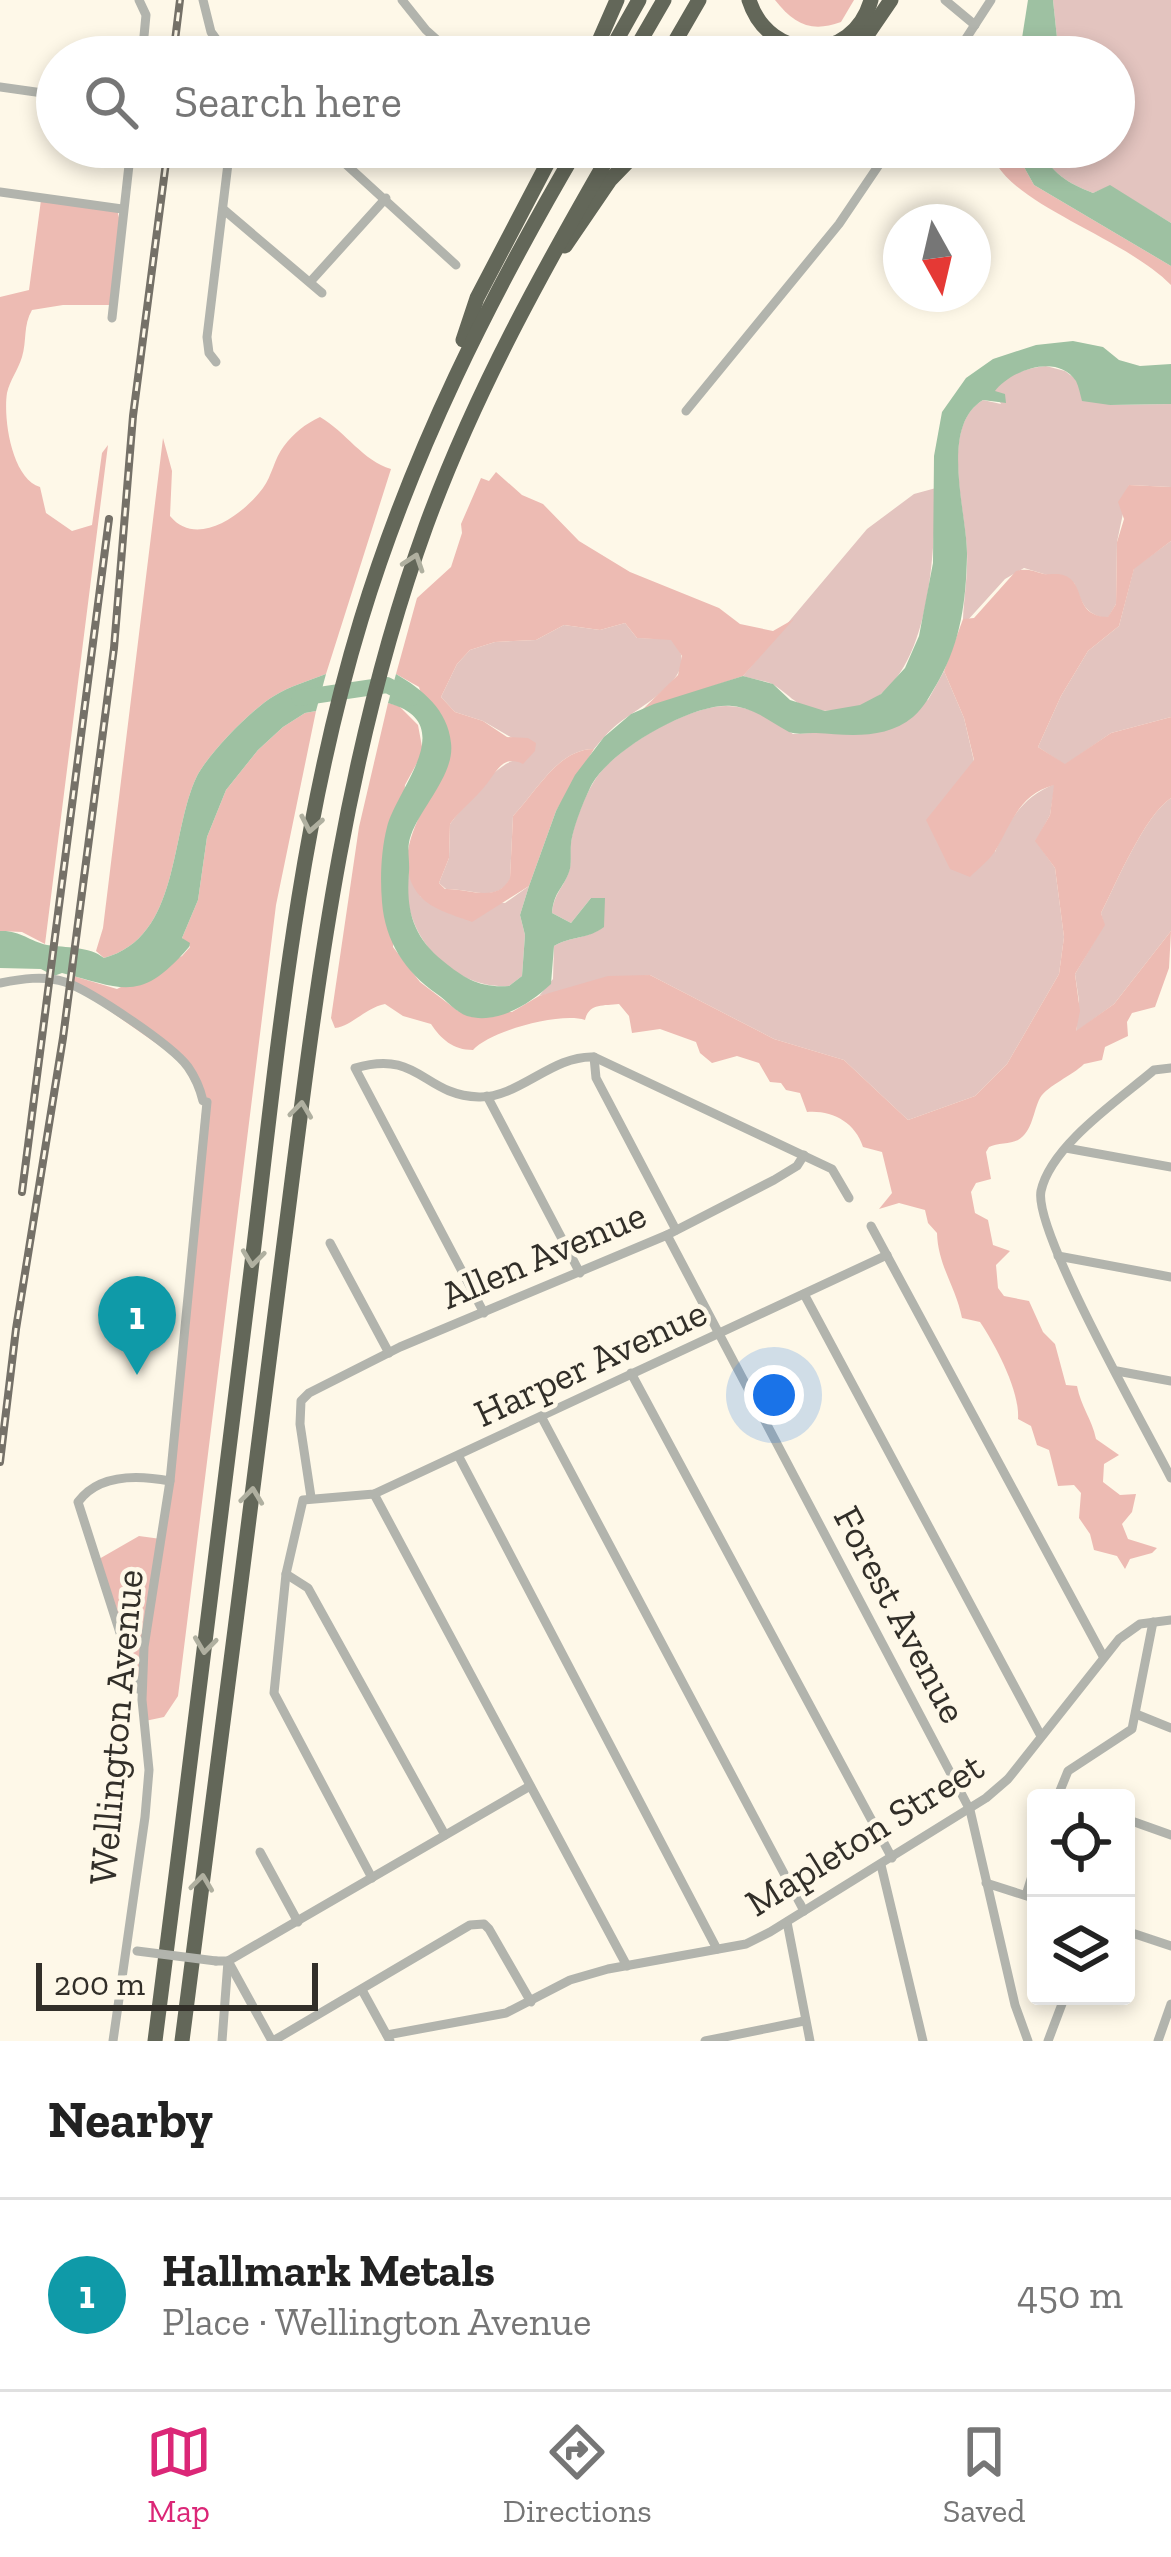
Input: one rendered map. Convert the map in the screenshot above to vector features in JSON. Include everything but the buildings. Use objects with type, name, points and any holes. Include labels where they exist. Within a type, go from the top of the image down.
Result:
[{"type":"highway","points":[[601,36],[617,0]]},
{"type":"highway","points":[[619,36],[639,0]]},
{"type":"highway","points":[[643,36],[664,0]]},
{"type":"highway","points":[[678,36],[699,0]]},
{"type":"highway","points":[[749,0],[757,20],[774,36]]},
{"type":"highway","points":[[866,36],[891,0]]},
{"type":"highway","points":[[849,36],[872,5]]},
{"type":"highway","points":[[154,2041],[305,856],[346,675],[394,522],[477,298],[542,168]]},
{"type":"highway","points":[[445,394],[567,168]]},
{"type":"highway","points":[[182,2041],[322,952],[369,708],[444,478],[484,383],[602,168]]},
{"type":"highway","points":[[530,292],[622,168]]},
{"type":"street","points":[[402,0],[436,36]]},
{"type":"street","points":[[945,0],[975,25]]},
{"type":"street","points":[[968,36],[991,0]]},
{"type":"street","points":[[142,3],[142,36]]},
{"type":"street","points":[[203,5],[214,36]]},
{"type":"street","points":[[0,87],[36,92]]},
{"type":"street","points":[[112,318],[127,168]]},
{"type":"street","points":[[216,362],[207,337],[228,168]]},
{"type":"street","points":[[351,168],[456,265]]},
{"type":"street","points":[[686,411],[839,224],[877,168]]},
{"type":"street","points":[[0,192],[122,209]]},
{"type":"street","points":[[311,281],[386,198]]},
{"type":"street","points":[[223,208],[322,293]]},
{"type":"street","name":"Wellington Avenue","points":[[0,982],[63,981],[96,998],[182,1060],[199,1086],[202,1101],[207,1102],[170,1480],[147,1627],[142,1700],[149,1771],[113,2041]]},
{"type":"street","points":[[484,1313],[355,1069],[394,1062],[456,1094],[487,1096],[576,1057],[593,1057],[832,1169],[849,1198]]},
{"type":"street","name":"Forest Avenue","points":[[593,1057],[596,1078],[717,1334],[970,1810],[1015,2005],[1028,2041]]},
{"type":"street","points":[[1165,1068],[1066,1148],[1041,1191],[1042,1218],[1058,1256],[1171,1478]]},
{"type":"street","points":[[487,1096],[580,1273]]},
{"type":"street","points":[[1066,1148],[1171,1167]]},
{"type":"street","name":"Allen Avenue","points":[[311,1497],[300,1424],[301,1401],[309,1393],[388,1353],[671,1232],[774,1180],[797,1166],[804,1155]]},
{"type":"street","points":[[871,1226],[1103,1656]]},
{"type":"street","points":[[330,1243],[388,1353]]},
{"type":"street","name":"Harper Avenue","points":[[311,1497],[374,1494],[887,1255]]},
{"type":"street","points":[[1058,1256],[1171,1277]]},
{"type":"street","points":[[804,1294],[1041,1736]]},
{"type":"street","points":[[1116,1371],[1171,1381]]},
{"type":"street","points":[[631,1373],[886,1861],[923,2041]]},
{"type":"street","points":[[542,1418],[804,1911]]},
{"type":"street","points":[[459,1457],[717,1949]]},
{"type":"street","points":[[142,1700],[78,1502],[83,1495],[127,1476],[170,1480]]},
{"type":"street","points":[[374,1494],[627,1966]]},
{"type":"street","points":[[311,1497],[303,1500],[286,1574],[274,1693],[372,1877]]},
{"type":"street","points":[[286,1574],[308,1588],[445,1835]]},
{"type":"street","name":"Mapleton Street","points":[[389,2038],[506,2013],[578,1977],[753,1941],[970,1810],[1008,1779],[1103,1656],[1132,1628],[1171,1620]]},
{"type":"street","points":[[1062,1789],[1068,1771],[1132,1729],[1153,1622]]},
{"type":"street","points":[[1136,1714],[1171,1728]]},
{"type":"street","points":[[124,1949],[228,1961],[530,1786]]},
{"type":"street","points":[[1135,1822],[1171,1834]]},
{"type":"street","points":[[260,1852],[298,1922]]},
{"type":"street","points":[[986,1883],[1027,1896]]},
{"type":"street","points":[[787,1922],[810,2041]]},
{"type":"street","points":[[228,1961],[273,2041],[465,1928],[481,1924],[489,1929],[531,2002]]},
{"type":"street","points":[[1135,1934],[1171,1946]]},
{"type":"street","points":[[222,2041],[228,1961]]},
{"type":"street","points":[[362,1990],[389,2038]]},
{"type":"street","points":[[1158,2041],[1171,2004]]},
{"type":"street","points":[[1048,2041],[1062,2005]]},
{"type":"street","points":[[705,2041],[805,2021]]},
{"type":"shaded area","points":[[775,0],[854,0],[841,22],[821,27],[796,20]]},
{"type":"shaded area","points":[[1028,0],[1053,0],[1057,36],[1022,36]]},
{"type":"shaded area","points":[[1053,0],[1171,0],[1171,223],[1110,186],[1093,193],[1053,168],[1135,168],[1135,36],[1057,36]]},
{"type":"shaded area","points":[[999,168],[1025,168],[1034,185],[1171,266],[1171,285],[1129,253],[1010,181]]},
{"type":"shaded area","points":[[1025,168],[1053,168],[1093,193],[1110,185],[1171,223],[1171,266],[1034,185]]},
{"type":"shaded area","points":[[41,200],[117,209],[120,222],[113,305],[32,310],[22,357],[7,393],[8,432],[16,461],[30,482],[40,487],[46,513],[72,531],[92,525],[102,453],[108,445],[45,944],[22,932],[0,931],[0,297],[29,290]]},
{"type":"shaded area","points":[[1073,341],[1103,347],[1119,360],[1140,366],[1171,364],[1171,404],[1082,401],[1068,372],[1046,366],[1022,371],[1002,384],[995,391],[1005,394],[1006,403],[983,400],[969,413],[958,450],[967,556],[961,620],[946,665],[917,713],[879,733],[799,734],[748,710],[716,707],[654,731],[602,771],[582,806],[572,837],[570,869],[552,913],[571,923],[591,898],[605,898],[604,927],[554,946],[551,984],[512,1011],[478,1018],[459,1012],[415,976],[392,942],[381,893],[387,827],[419,758],[422,741],[420,725],[409,712],[388,703],[396,674],[432,702],[445,720],[451,743],[448,767],[416,824],[408,849],[413,921],[424,942],[459,973],[481,984],[509,986],[522,976],[525,935],[520,915],[556,811],[575,775],[604,737],[631,714],[743,676],[773,684],[790,700],[825,711],[860,705],[881,694],[905,668],[919,636],[933,563],[934,456],[942,412],[966,378],[993,359],[1036,345]]},
{"type":"shaded area","points":[[1046,366],[1065,371],[1110,405],[1171,404],[1171,487],[1129,485],[1117,542],[1116,604],[1108,618],[1089,611],[1074,583],[1024,568],[1005,579],[967,621],[963,619],[967,552],[958,470],[962,429],[983,400],[1001,404],[994,391],[1005,380]]},
{"type":"shaded area","points":[[320,417],[372,460],[391,469],[326,674],[265,702],[211,756],[188,800],[160,906],[129,947],[104,958],[96,951],[103,928],[163,438],[172,471],[170,516],[193,529],[206,528],[232,517],[255,498],[284,446]]},
{"type":"shaded area","points":[[496,472],[522,495],[543,504],[579,541],[630,572],[719,608],[740,624],[773,631],[794,619],[743,676],[642,710],[678,675],[682,656],[671,640],[637,638],[625,623],[600,630],[564,625],[536,640],[495,642],[470,650],[457,664],[441,697],[455,712],[483,721],[507,737],[536,743],[523,764],[510,761],[501,766],[450,824],[449,858],[439,883],[445,889],[490,893],[504,886],[510,878],[513,816],[559,764],[594,749],[556,811],[529,886],[472,922],[431,905],[411,881],[407,865],[413,832],[444,771],[419,687],[396,674],[417,598],[451,567],[461,524],[481,478],[489,481]]},
{"type":"shaded area","points":[[1129,485],[1171,487],[1171,541],[1134,569],[1119,626],[1088,651],[1038,747],[1065,764],[1111,733],[1171,717],[1171,798],[1151,819],[1132,851],[1101,913],[1105,925],[1075,974],[1080,1011],[1076,1031],[1114,1004],[1171,931],[1169,968],[1155,1007],[1132,1013],[1128,1036],[1105,1047],[1102,1060],[1084,1064],[1044,1093],[1023,1136],[989,1147],[991,1179],[976,1183],[971,1192],[975,1213],[988,1220],[993,1245],[1010,1251],[996,1265],[998,1288],[1004,1296],[1029,1301],[1043,1332],[1055,1344],[1066,1385],[1077,1386],[1096,1439],[1119,1455],[1104,1464],[1103,1482],[1120,1495],[1136,1494],[1132,1512],[1122,1524],[1128,1539],[1157,1548],[1130,1559],[1125,1569],[1117,1556],[1094,1550],[1079,1518],[1081,1493],[1074,1485],[1058,1486],[1049,1450],[1037,1445],[1031,1426],[1018,1419],[1011,1382],[993,1343],[980,1322],[962,1318],[940,1256],[937,1233],[925,1210],[899,1203],[879,1209],[892,1193],[882,1152],[863,1147],[841,1119],[807,1112],[800,1093],[770,1082],[759,1063],[737,1056],[712,1063],[696,1042],[660,1029],[632,1033],[629,1016],[619,1004],[593,1008],[585,1020],[543,1021],[509,1030],[473,1050],[454,1046],[431,1024],[403,1016],[385,1004],[341,1027],[335,1028],[331,1018],[359,827],[388,703],[399,706],[418,725],[423,752],[405,785],[393,947],[420,982],[458,1011],[512,1012],[539,996],[608,976],[650,975],[774,1039],[844,1060],[908,1120],[975,1096],[1007,1064],[1059,974],[1064,937],[1055,868],[1035,841],[1050,815],[1054,785],[1026,801],[994,852],[970,877],[950,869],[926,820],[974,760],[964,718],[944,671],[963,619],[974,618],[1016,571],[1063,575],[1075,584],[1089,611],[1108,617],[1116,604],[1117,542],[1124,519],[1118,502]]},
{"type":"shaded area","points":[[936,488],[932,557],[918,633],[904,666],[884,692],[855,708],[817,710],[770,683],[743,676],[867,529],[914,494]]},
{"type":"shaded area","points":[[1171,541],[1171,717],[1111,733],[1065,765],[1038,747],[1061,696],[1088,651],[1119,626],[1134,568]]},
{"type":"shaded area","points":[[625,623],[637,638],[671,639],[680,652],[675,677],[594,749],[559,764],[513,816],[510,879],[504,887],[490,893],[446,889],[439,883],[449,858],[450,824],[490,777],[516,760],[514,739],[455,712],[441,697],[457,664],[470,650],[495,642],[536,640],[564,625],[600,630]]},
{"type":"shaded area","points":[[944,671],[964,718],[995,852],[1018,811],[1055,784],[1050,815],[1036,841],[1055,868],[1064,937],[1059,974],[1007,1064],[975,1096],[908,1120],[844,1060],[774,1039],[650,975],[539,996],[553,979],[554,946],[604,926],[591,898],[571,923],[552,913],[569,871],[572,836],[583,804],[593,783],[616,757],[672,721],[726,706],[744,708],[793,734],[811,733],[928,700]]},
{"type":"shaded area","points":[[326,674],[316,711],[283,727],[226,790],[207,837],[198,900],[182,938],[189,947],[172,965],[158,977],[131,987],[62,973],[54,976],[41,969],[0,968],[0,931],[47,945],[84,949],[104,958],[129,947],[160,906],[188,800],[203,766],[265,702]]},
{"type":"shaded area","points":[[316,711],[276,905],[178,1696],[164,1717],[145,1721],[142,1686],[99,1559],[139,1536],[161,1539],[203,1102],[180,1060],[67,981],[70,975],[117,989],[182,956],[190,947],[182,938],[198,900],[207,837],[226,790],[283,727]]},
{"type":"shaded area","points":[[1171,798],[1171,931],[1114,1004],[1076,1032],[1075,974],[1104,925],[1101,913],[1132,851],[1151,819]]},
{"type":"shaded area","points":[[409,872],[421,897],[505,903],[529,886],[520,915],[525,935],[522,976],[509,986],[487,985],[448,967],[432,952],[411,915]]},
{"type":"waterway","points":[[299,698],[387,685],[412,698]]},
{"type":"railway","points":[[176,36],[180,0]]},
{"type":"railway","points":[[0,1462],[114,648],[133,416],[165,168]]},
{"type":"railway","points":[[22,1192],[109,519]]},
{"type":"place","name":"Hallmark Metals","points":[[137,1375]]}]
